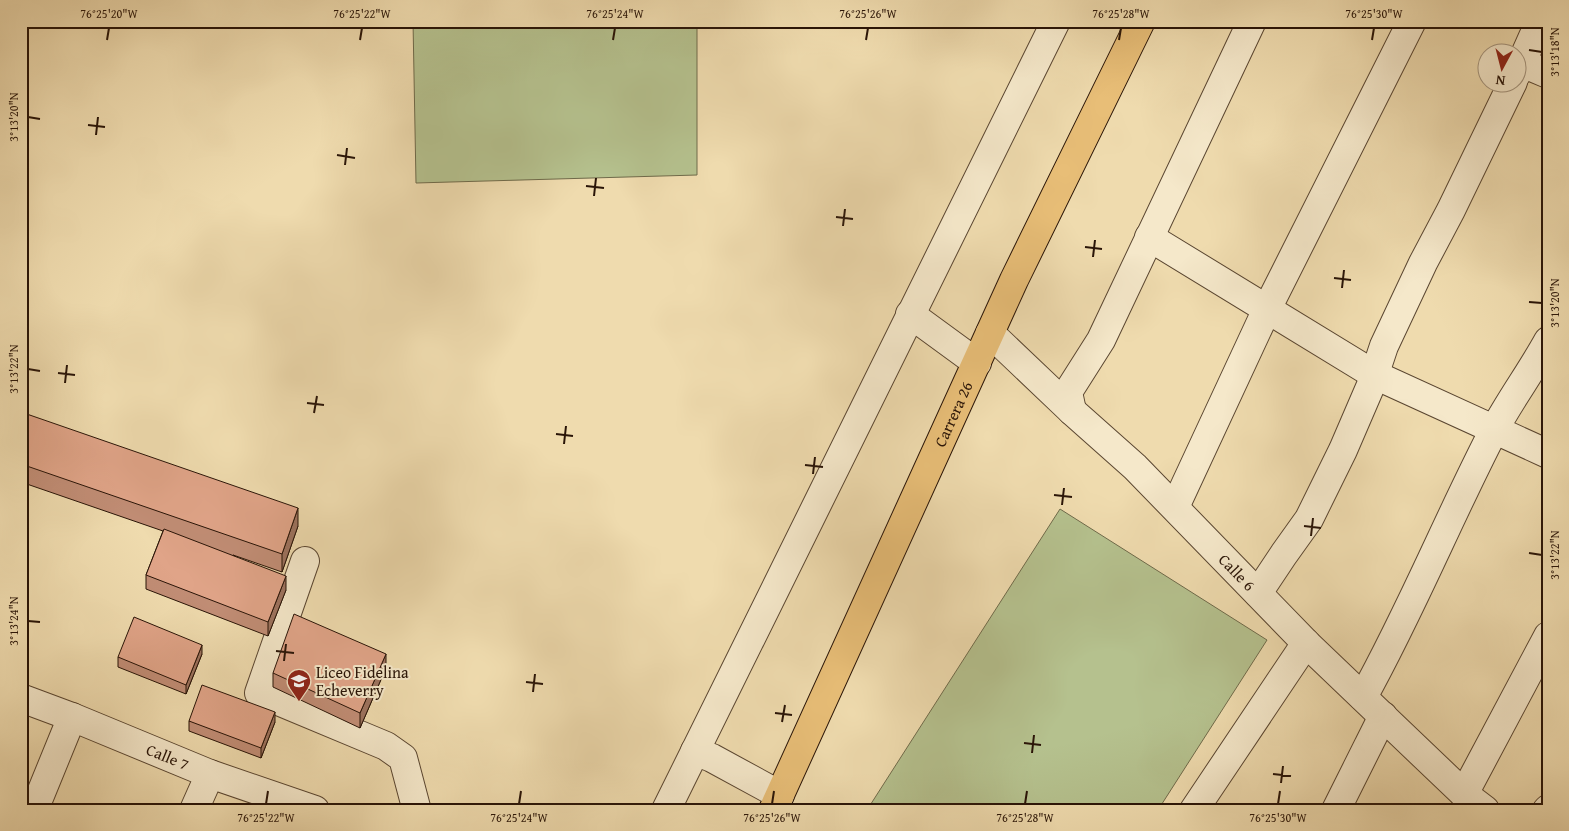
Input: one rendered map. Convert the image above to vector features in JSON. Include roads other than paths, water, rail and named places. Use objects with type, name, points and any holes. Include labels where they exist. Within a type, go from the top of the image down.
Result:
[{"type":"main road","name":"Carrera 26","points":[[776,803],[1014,280],[1141,21]]},
{"type":"street","points":[[666,810],[1056,21]]},
{"type":"street","points":[[1072,411],[1068,392],[1101,340],[1252,21]]},
{"type":"street","points":[[1174,507],[1267,309],[1412,21]]},
{"type":"street","points":[[1526,53],[1540,21]]},
{"type":"street","points":[[1526,73],[1548,74]]},
{"type":"street","points":[[1258,593],[1309,519],[1343,450],[1375,375],[1384,346],[1411,288],[1508,92]]},
{"type":"street","points":[[1149,237],[1375,375],[1548,454]]},
{"type":"street","points":[[910,314],[977,364]]},
{"type":"street","name":"Calle 6","points":[[990,333],[1072,411],[1135,467],[1306,643],[1464,794],[1485,810]]},
{"type":"street","points":[[1363,697],[1389,650],[1494,430],[1548,341]]},
{"type":"street","points":[[306,561],[259,693],[386,746],[403,758],[416,807],[415,810]]},
{"type":"street","points":[[1464,794],[1548,636]]},
{"type":"street","points":[[1194,810],[1306,643]]},
{"type":"street","name":"Calle 7","points":[[21,698],[210,774],[315,810]]},
{"type":"street","points":[[1336,810],[1383,716]]},
{"type":"street","points":[[34,810],[72,717]]},
{"type":"street","points":[[695,751],[712,758],[776,803]]},
{"type":"street","points":[[194,810],[210,774]]},
{"type":"place","name":"Liceo Fidelina Echeverry","points":[[299,702]]}]
